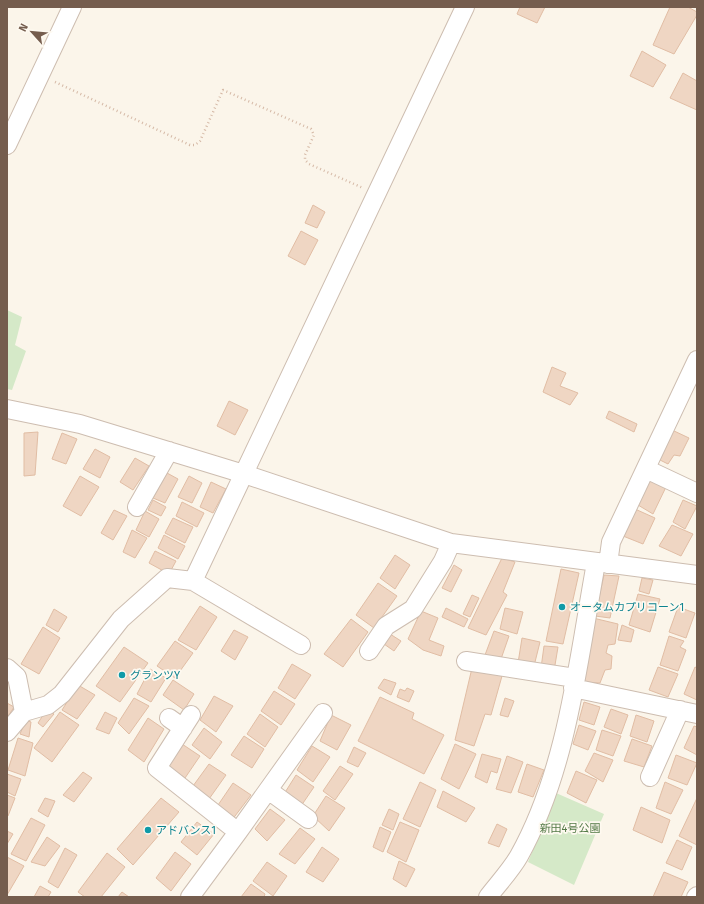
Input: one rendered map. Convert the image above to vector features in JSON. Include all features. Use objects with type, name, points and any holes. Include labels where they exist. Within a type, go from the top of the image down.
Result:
[{"type":"street","points":[[7,145],[72,7]]},
{"type":"street","points":[[193,581],[465,7]]},
{"type":"street","points":[[488,897],[518,857],[534,825],[562,748],[574,683],[602,563],[697,360]]},
{"type":"street","points":[[7,409],[80,424],[244,474],[451,543],[697,575]]},
{"type":"street","points":[[137,508],[169,452]]},
{"type":"street","points":[[646,469],[697,493]]},
{"type":"street","points":[[369,651],[386,626],[413,609],[443,561],[451,543]]},
{"type":"street","points":[[7,732],[24,712],[48,705],[62,694],[121,619],[167,578],[193,581],[301,645]]},
{"type":"street","points":[[466,661],[574,683],[689,712],[650,777]]},
{"type":"street","points":[[7,668],[17,677],[24,712]]},
{"type":"street","points":[[190,897],[323,713]]},
{"type":"street","points":[[181,720],[157,768],[238,832]]},
{"type":"street","points":[[268,790],[308,819]]},
{"type":"path","points":[[40,75],[190,146],[195,145],[200,141],[223,90],[311,129],[314,135],[305,155],[305,160],[309,164],[376,195]]},
{"type":"green space","points":[[7,310],[22,317],[15,345],[26,351],[12,390],[7,389]]},
{"type":"green space","name":"新田4号公園","points":[[556,793],[604,814],[574,885],[528,862]]},
{"type":"building","points":[[520,7],[545,7],[537,23],[517,14]]},
{"type":"building","points":[[670,7],[688,7],[697,12],[697,15],[674,54],[653,45]]},
{"type":"building","points":[[642,51],[666,65],[653,87],[630,76]]},
{"type":"building","points":[[683,73],[697,81],[697,110],[670,98]]},
{"type":"building","points":[[313,205],[325,212],[317,228],[305,223]]},
{"type":"building","points":[[301,231],[318,240],[305,265],[288,256]]},
{"type":"building","points":[[552,367],[566,373],[560,386],[578,393],[570,405],[543,392]]},
{"type":"building","points":[[229,401],[248,410],[235,435],[217,426]]},
{"type":"building","points":[[609,411],[637,424],[634,432],[606,418]]},
{"type":"building","points":[[672,430],[689,438],[680,456],[674,455],[668,464],[658,459]]},
{"type":"building","points":[[38,432],[35,475],[24,476],[24,433]]},
{"type":"building","points":[[62,433],[77,439],[66,464],[52,459]]},
{"type":"building","points":[[95,449],[110,457],[100,478],[83,469]]},
{"type":"building","points":[[135,458],[149,466],[133,490],[120,482]]},
{"type":"building","points":[[167,473],[178,479],[165,503],[153,498]]},
{"type":"building","points":[[80,476],[99,487],[81,516],[63,506]]},
{"type":"building","points":[[189,476],[202,483],[192,503],[178,497]]},
{"type":"building","points":[[649,478],[666,487],[653,514],[638,505]]},
{"type":"building","points":[[211,482],[226,489],[213,513],[200,507]]},
{"type":"building","points":[[153,500],[166,507],[161,516],[148,510]]},
{"type":"building","points":[[683,500],[697,506],[685,529],[673,522]]},
{"type":"building","points":[[182,502],[204,513],[197,527],[176,516]]},
{"type":"building","points":[[635,509],[655,518],[643,544],[623,536]]},
{"type":"building","points":[[114,510],[127,516],[113,540],[101,533]]},
{"type":"building","points":[[145,511],[159,519],[149,537],[136,530]]},
{"type":"building","points":[[173,518],[193,527],[185,543],[165,533]]},
{"type":"building","points":[[672,525],[693,534],[681,556],[659,546]]},
{"type":"building","points":[[132,530],[147,538],[135,558],[123,552]]},
{"type":"building","points":[[164,535],[185,546],[178,559],[158,548]]},
{"type":"building","points":[[155,551],[176,561],[169,574],[149,563]]},
{"type":"building","points":[[395,555],[410,565],[395,589],[380,578]]},
{"type":"building","points":[[502,558],[515,562],[503,592],[507,595],[486,635],[468,628]]},
{"type":"building","points":[[454,565],[462,570],[451,592],[442,588]]},
{"type":"building","name":"オータムカプリコーン1","points":[[561,569],[579,573],[563,644],[546,641]]},
{"type":"building","points":[[604,575],[619,576],[610,618],[595,616]]},
{"type":"building","points":[[642,578],[653,580],[649,594],[639,591]]},
{"type":"building","points":[[378,583],[397,596],[374,628],[356,615]]},
{"type":"building","points":[[638,594],[660,599],[650,632],[629,625]]},
{"type":"building","points":[[472,595],[479,598],[470,617],[463,614]]},
{"type":"building","points":[[200,606],[217,617],[196,650],[178,640]]},
{"type":"building","points":[[678,607],[695,613],[686,638],[669,632]]},
{"type":"building","points":[[446,608],[468,619],[464,627],[442,617]]},
{"type":"building","points":[[505,608],[523,612],[517,634],[500,629]]},
{"type":"building","points":[[54,609],[67,617],[58,632],[46,625]]},
{"type":"building","points":[[421,611],[438,618],[429,640],[444,646],[441,656],[423,650],[408,639]]},
{"type":"building","points":[[593,618],[618,624],[615,644],[608,645],[606,653],[612,656],[611,669],[605,670],[600,683],[582,682]]},
{"type":"building","points":[[351,619],[368,632],[343,667],[324,654]]},
{"type":"building","points":[[622,625],[634,630],[631,642],[618,640]]},
{"type":"building","points":[[43,627],[60,638],[39,674],[21,664]]},
{"type":"building","points":[[234,630],[248,637],[235,660],[221,651]]},
{"type":"building","points":[[494,631],[509,636],[501,659],[485,655]]},
{"type":"building","points":[[390,634],[401,641],[394,651],[384,644]]},
{"type":"building","points":[[669,636],[684,641],[680,647],[686,650],[678,671],[660,665]]},
{"type":"building","points":[[522,638],[540,642],[534,666],[518,663]]},
{"type":"building","points":[[175,641],[193,653],[175,678],[157,666]]},
{"type":"building","points":[[544,646],[558,647],[554,671],[541,668]]},
{"type":"building","name":"グランツY","points":[[124,647],[148,663],[120,702],[96,686]]},
{"type":"building","points":[[292,664],[311,675],[295,699],[278,688]]},
{"type":"building","points":[[658,667],[678,674],[668,697],[649,690]]},
{"type":"building","points":[[695,667],[697,668],[697,700],[684,694]]},
{"type":"building","points":[[472,668],[502,676],[491,715],[485,714],[474,746],[455,740]]},
{"type":"building","points":[[150,669],[166,678],[151,702],[137,694]]},
{"type":"building","points":[[384,679],[396,683],[391,695],[378,688]]},
{"type":"building","points":[[173,680],[194,694],[184,710],[163,695]]},
{"type":"building","points":[[78,685],[95,695],[77,719],[62,710]]},
{"type":"building","points":[[407,688],[414,691],[409,702],[397,697],[400,689],[405,691]]},
{"type":"building","points":[[274,691],[295,704],[281,725],[261,711]]},
{"type":"building","points":[[214,696],[233,706],[216,732],[200,720]]},
{"type":"building","points":[[380,697],[414,713],[412,719],[444,735],[424,774],[358,741]]},
{"type":"building","points":[[134,698],[149,706],[129,734],[118,723]]},
{"type":"building","points":[[505,698],[514,701],[508,717],[500,715]]},
{"type":"building","points":[[584,702],[600,707],[594,725],[579,720]]},
{"type":"building","points":[[7,703],[14,707],[7,718]]},
{"type":"building","points":[[47,709],[54,714],[43,727],[38,723]]},
{"type":"building","points":[[611,709],[628,715],[621,734],[604,727]]},
{"type":"building","points":[[60,712],[79,725],[52,762],[34,748]]},
{"type":"building","points":[[105,712],[117,718],[109,734],[96,729]]},
{"type":"building","points":[[260,714],[278,727],[265,747],[247,734]]},
{"type":"building","points":[[331,715],[351,725],[337,750],[320,741]]},
{"type":"building","points":[[636,715],[654,721],[647,742],[630,736]]},
{"type":"building","points":[[148,718],[164,729],[144,762],[128,750]]},
{"type":"building","points":[[26,720],[31,722],[29,737],[20,734]]},
{"type":"building","points":[[579,725],[596,731],[588,750],[573,744]]},
{"type":"building","points":[[694,726],[697,727],[697,755],[684,748]]},
{"type":"building","points":[[204,728],[222,742],[210,759],[192,745]]},
{"type":"building","points":[[602,730],[621,736],[613,756],[596,750]]},
{"type":"building","points":[[244,736],[264,749],[252,768],[231,755]]},
{"type":"building","points":[[18,738],[33,743],[25,776],[8,770]]},
{"type":"building","points":[[632,739],[652,746],[644,767],[624,761]]},
{"type":"building","points":[[182,744],[200,756],[185,778],[168,766]]},
{"type":"building","points":[[455,744],[476,754],[459,789],[441,779]]},
{"type":"building","points":[[312,746],[330,757],[313,782],[297,770]]},
{"type":"building","points":[[354,747],[366,753],[358,767],[347,762]]},
{"type":"building","points":[[594,753],[613,760],[603,782],[585,771]]},
{"type":"building","points":[[482,754],[501,759],[497,773],[491,771],[487,783],[475,777]]},
{"type":"building","points":[[676,755],[697,763],[687,785],[668,778]]},
{"type":"building","points":[[507,756],[523,762],[511,793],[496,789]]},
{"type":"building","points":[[209,764],[226,775],[209,799],[193,786]]},
{"type":"building","points":[[527,764],[544,770],[533,797],[518,792]]},
{"type":"building","points":[[340,766],[353,774],[335,800],[323,791]]},
{"type":"building","points":[[576,771],[597,780],[586,803],[567,793]]},
{"type":"building","points":[[83,772],[92,778],[74,802],[63,795]]},
{"type":"building","points":[[7,774],[21,779],[15,796],[7,792]]},
{"type":"building","points":[[296,775],[314,787],[301,806],[284,794]]},
{"type":"building","points":[[420,782],[436,790],[420,827],[403,819]]},
{"type":"building","points":[[665,782],[683,790],[671,814],[656,808]]},
{"type":"building","points":[[233,783],[251,795],[232,820],[216,808]]},
{"type":"building","points":[[443,791],[475,808],[466,822],[437,807]]},
{"type":"building","points":[[7,795],[15,798],[8,816],[7,816]]},
{"type":"building","points":[[326,796],[345,808],[329,831],[313,816]]},
{"type":"building","points":[[45,798],[55,801],[48,817],[38,811]]},
{"type":"building","name":"アドバンス1","points":[[161,798],[179,812],[133,865],[117,849]]},
{"type":"building","points":[[697,798],[697,845],[679,836]]},
{"type":"building","points":[[641,807],[670,820],[662,843],[633,830]]},
{"type":"building","points":[[270,809],[285,820],[267,841],[255,829]]},
{"type":"building","points":[[389,809],[399,814],[393,830],[382,825]]},
{"type":"building","points":[[31,818],[45,825],[26,861],[11,854]]},
{"type":"building","points":[[197,822],[214,834],[197,855],[181,842]]},
{"type":"building","points":[[400,822],[419,830],[406,862],[387,852]]},
{"type":"building","points":[[497,824],[507,829],[499,847],[488,843]]},
{"type":"building","points":[[380,827],[391,832],[383,852],[373,847]]},
{"type":"building","points":[[300,828],[315,839],[295,864],[279,854]]},
{"type":"building","points":[[7,831],[13,834],[7,844]]},
{"type":"building","points":[[47,837],[60,846],[45,866],[31,862]]},
{"type":"building","points":[[677,840],[692,847],[682,870],[666,863]]},
{"type":"building","points":[[322,847],[339,859],[323,882],[306,872]]},
{"type":"building","points":[[65,848],[77,855],[58,888],[48,882]]},
{"type":"building","points":[[175,852],[191,864],[171,891],[156,878]]},
{"type":"building","points":[[107,853],[125,867],[101,897],[85,897],[78,892]]},
{"type":"building","points":[[7,857],[24,866],[7,895]]},
{"type":"building","points":[[399,861],[415,869],[406,887],[393,879]]},
{"type":"building","points":[[267,862],[287,876],[273,896],[253,881]]},
{"type":"building","points":[[664,872],[688,882],[681,897],[653,897]]},
{"type":"building","points":[[251,884],[265,894],[264,897],[241,897]]},
{"type":"building","points":[[40,886],[51,892],[48,897],[34,897]]},
{"type":"building","points":[[122,892],[129,897],[118,897]]},
{"type":"place","name":"オータムカプリコーン1","points":[[562,607]]},
{"type":"place","name":"グランツY","points":[[122,675]]},
{"type":"place","name":"アドバンス1","points":[[148,830]]}]
